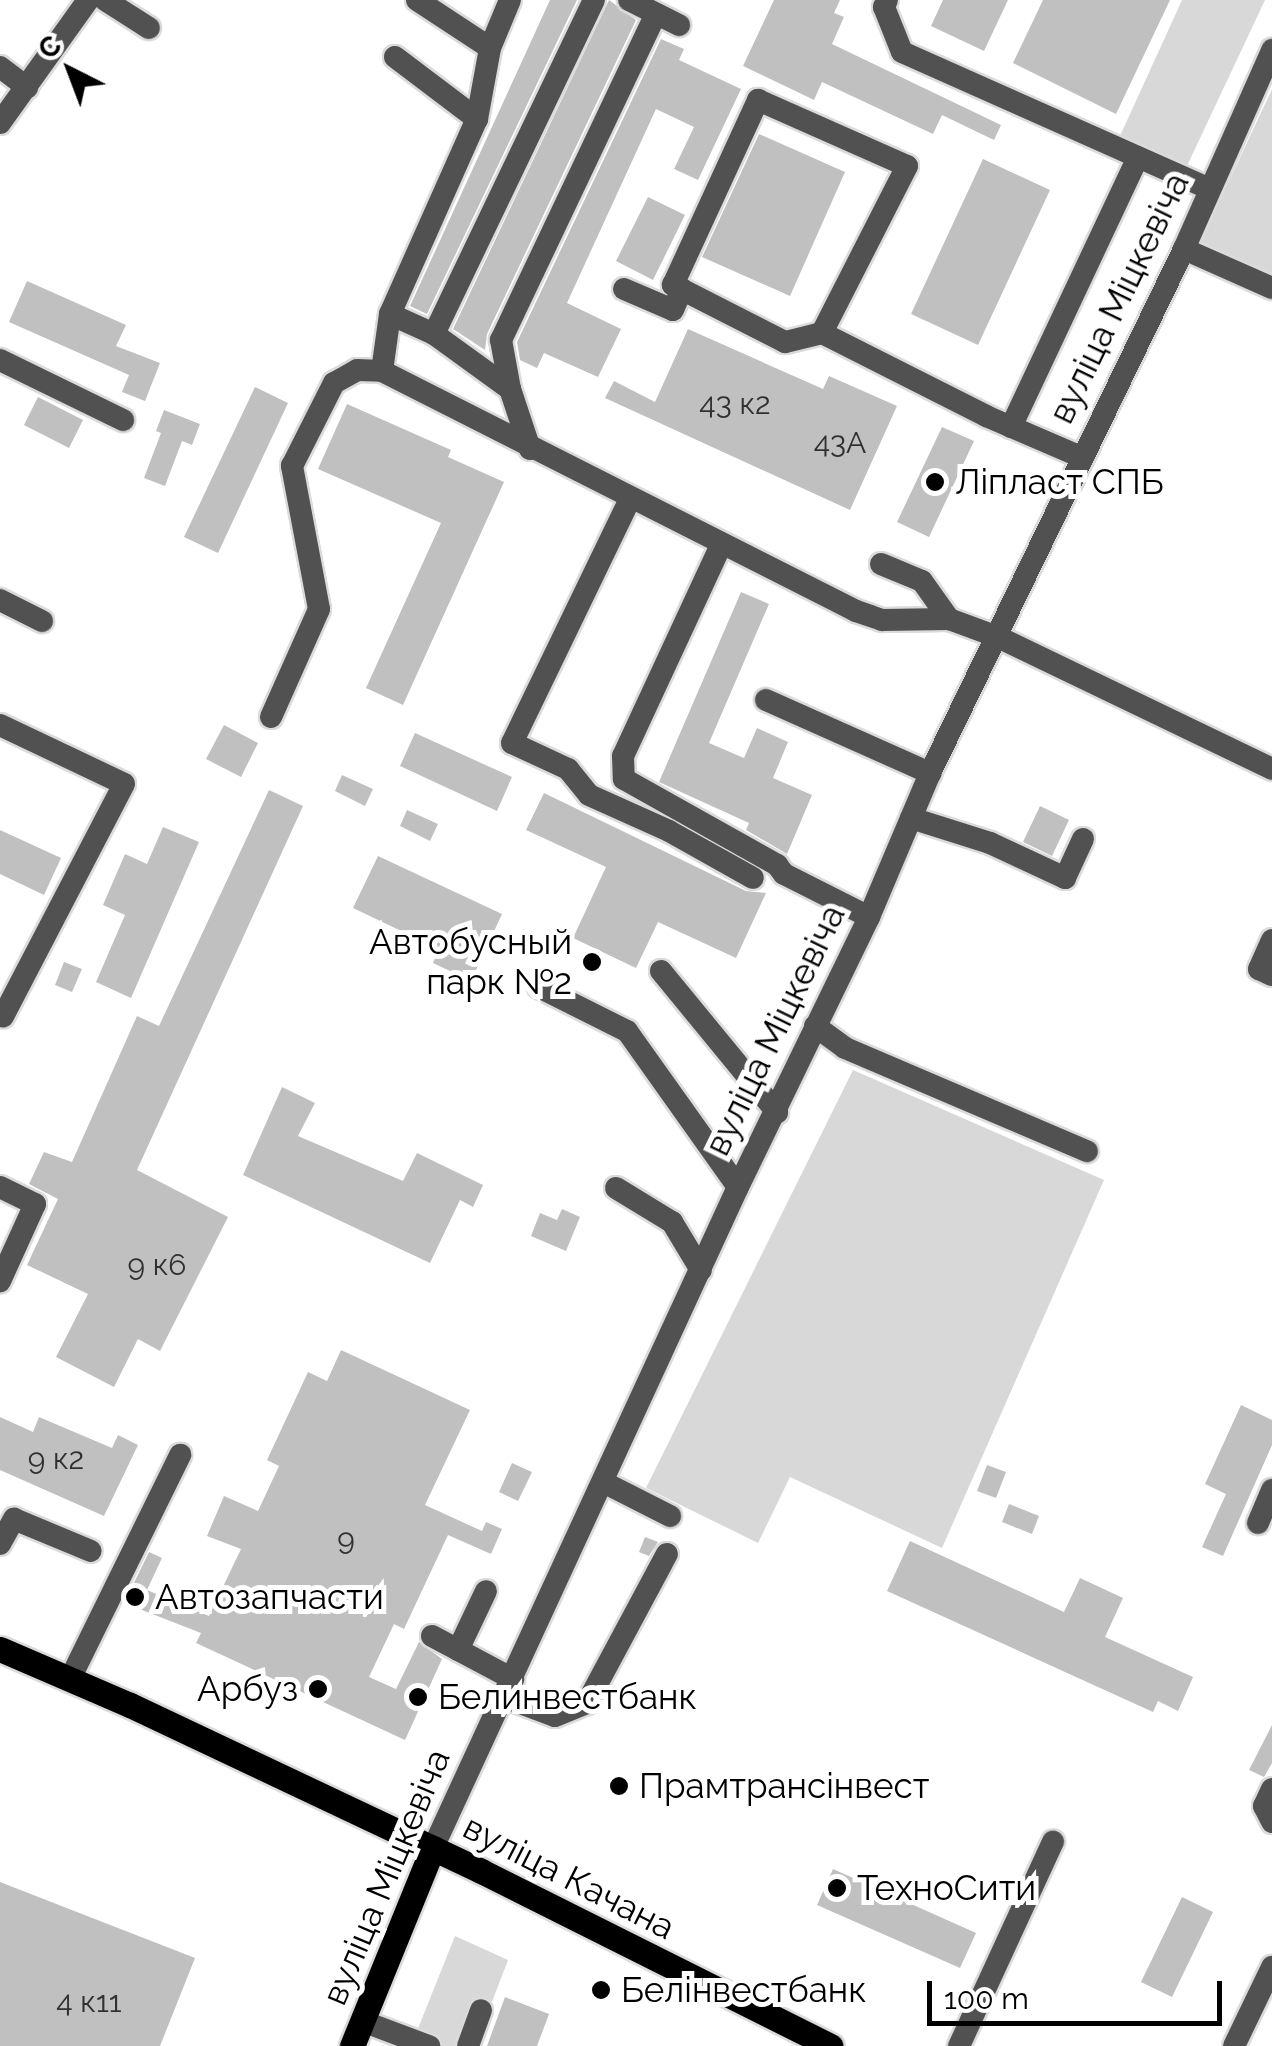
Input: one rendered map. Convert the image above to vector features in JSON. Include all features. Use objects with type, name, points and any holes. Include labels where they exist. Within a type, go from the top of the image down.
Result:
[{"type":"main road","name":"вуліца Качана","points":[[0,1649],[433,1848],[831,2046]]},
{"type":"main road","name":"вуліца Міцкевіча","points":[[352,2046],[433,1848]]},
{"type":"street","points":[[0,123],[88,0]]},
{"type":"street","points":[[105,0],[148,28]]},
{"type":"street","points":[[417,0],[490,48]]},
{"type":"street","points":[[382,371],[390,314],[477,119],[490,48],[510,0]]},
{"type":"street","points":[[434,334],[594,0]]},
{"type":"street","points":[[629,0],[679,25]]},
{"type":"street","points":[[887,0],[884,6],[902,52],[1210,189]]},
{"type":"street","points":[[530,449],[510,389],[501,340],[656,14]]},
{"type":"street","name":"вуліца Міцкевіча","points":[[433,1848],[605,1483],[738,1187],[868,917],[930,773],[1184,250],[1272,50]]},
{"type":"street","points":[[395,57],[477,119]]},
{"type":"street","points":[[0,67],[27,88]]},
{"type":"street","points":[[822,333],[907,166],[758,100],[673,284],[785,342],[822,333],[1011,427],[1082,457]]},
{"type":"street","points":[[1011,427],[1138,157]]},
{"type":"street","points":[[1184,250],[1272,288]]},
{"type":"street","points":[[624,289],[673,310],[682,289]]},
{"type":"street","points":[[390,314],[434,334],[510,389]]},
{"type":"street","points":[[0,360],[123,420]]},
{"type":"street","points":[[272,717],[319,610],[292,466],[334,383],[358,370],[382,371],[720,546],[882,620],[949,619],[998,637],[1272,768]]},
{"type":"street","points":[[630,499],[512,743],[568,769],[589,795],[669,831],[753,878]]},
{"type":"street","points":[[720,546],[623,756],[624,779],[776,865],[784,874],[868,917]]},
{"type":"street","points":[[881,564],[922,581],[934,605],[949,619]]},
{"type":"street","points":[[0,600],[42,622]]},
{"type":"street","points":[[766,700],[930,773]]},
{"type":"street","points":[[0,725],[124,784],[4,1016]]},
{"type":"street","points":[[910,818],[990,844],[1065,878],[1083,839]]},
{"type":"street","points":[[1272,940],[1259,969],[1272,975]]},
{"type":"street","points":[[662,972],[777,1112]]},
{"type":"street","points":[[539,988],[627,1031],[738,1187]]},
{"type":"street","points":[[815,1026],[845,1048],[1087,1151]]},
{"type":"street","points":[[616,1188],[672,1222],[702,1270]]},
{"type":"street","points":[[0,1281],[35,1204],[1,1191]]},
{"type":"street","points":[[70,1679],[180,1455]]},
{"type":"street","points":[[605,1483],[670,1516]]},
{"type":"street","points":[[1258,1523],[1272,1490]]},
{"type":"street","points":[[0,1544],[14,1518],[91,1552]]},
{"type":"street","points":[[432,1636],[555,1716],[587,1704],[667,1554]]},
{"type":"street","points":[[458,1650],[486,1591]]},
{"type":"street","points":[[1272,1788],[1264,1806],[1272,1822]]},
{"type":"street","points":[[956,2032],[1052,1842]]},
{"type":"street","points":[[1234,2046],[1272,1967]]},
{"type":"street","points":[[468,2046],[481,2010]]},
{"type":"street","points":[[362,2021],[429,2046]]},
{"type":"shaded area","points":[[1182,0],[1265,0],[1186,168],[1120,136]]},
{"type":"shaded area","points":[[1272,89],[1272,278],[1199,245]]},
{"type":"shaded area","points":[[853,1070],[1104,1180],[942,1548],[790,1477],[758,1543],[646,1488]]},
{"type":"shaded area","points":[[455,1936],[508,1960],[475,2046],[411,2046]]},
{"type":"building","points":[[550,0],[577,0],[427,314],[410,306]]},
{"type":"building","points":[[609,0],[636,20],[487,334],[485,350],[453,329]]},
{"type":"building","points":[[774,0],[840,0],[834,13],[844,17],[832,44],[1001,125],[994,140],[942,115],[933,134],[822,82],[814,100],[743,66]]},
{"type":"building","points":[[943,0],[1008,0],[984,51],[931,26]]},
{"type":"building","points":[[1043,0],[1170,0],[1116,114],[1013,63]]},
{"type":"building","points":[[661,39],[684,49],[679,60],[741,89],[698,180],[674,169],[694,127],[656,109],[567,303],[621,329],[598,377],[544,353],[537,368],[520,360],[517,342]]},
{"type":"building","points":[[759,134],[845,172],[790,296],[702,257]]},
{"type":"building","points":[[983,159],[1050,190],[978,345],[911,314]]},
{"type":"building","points":[[648,197],[685,215],[653,280],[616,261]]},
{"type":"building","points":[[27,281],[126,325],[116,346],[160,363],[145,401],[122,392],[129,375],[9,322]]},
{"type":"building","points":[[688,329],[823,389],[829,376],[897,406],[850,510],[605,398],[614,381],[655,402]]},
{"type":"building","points":[[255,387],[288,403],[218,553],[184,537]]},
{"type":"building","points":[[38,397],[83,420],[69,448],[24,425]]},
{"type":"building","points":[[347,404],[451,450],[448,457],[504,482],[403,705],[366,688],[441,523],[318,469]]},
{"type":"building","points":[[164,410],[200,424],[192,445],[182,441],[165,486],[144,478],[161,433],[156,431]]},
{"type":"building","name":"Ліпласт СПБ","points":[[942,427],[974,441],[929,537],[897,522]]},
{"type":"building","points":[[741,592],[769,604],[709,743],[744,758],[757,728],[788,742],[773,778],[812,795],[787,854],[746,830],[749,823],[659,782]]},
{"type":"building","points":[[224,725],[258,743],[241,777],[206,759]]},
{"type":"building","points":[[415,733],[512,777],[497,811],[400,766]]},
{"type":"building","points":[[342,775],[373,789],[365,806],[335,791]]},
{"type":"building","points":[[269,790],[303,806],[137,1170],[228,1217],[160,1351],[138,1339],[114,1387],[56,1357],[88,1294],[27,1265],[58,1199],[29,1184],[44,1152],[72,1162],[137,1016],[159,1026]]},
{"type":"building","points":[[544,793],[746,891],[766,893],[736,958],[658,922],[636,968],[573,938],[606,867],[526,830]]},
{"type":"building","points":[[1040,806],[1069,820],[1052,856],[1023,842]]},
{"type":"building","points":[[407,810],[438,824],[430,841],[400,826]]},
{"type":"building","points":[[163,827],[199,842],[131,998],[96,982],[125,915],[103,905],[125,854],[147,864]]},
{"type":"building","points":[[0,830],[61,858],[44,895],[0,874]]},
{"type":"building","points":[[378,856],[502,914],[471,981],[433,963],[439,949],[353,908]]},
{"type":"building","points":[[64,962],[82,969],[72,992],[55,985]]},
{"type":"building","points":[[282,1087],[315,1103],[298,1136],[403,1181],[417,1153],[483,1185],[473,1207],[460,1200],[430,1263],[243,1175]]},
{"type":"building","points":[[562,1209],[580,1217],[566,1251],[531,1236],[540,1213],[557,1220]]},
{"type":"building","points":[[341,1350],[470,1410],[425,1505],[482,1531],[486,1522],[502,1529],[491,1554],[448,1535],[404,1629],[394,1624],[369,1677],[396,1689],[419,1642],[442,1659],[405,1740],[196,1643],[201,1633],[124,1603],[149,1552],[162,1558],[147,1590],[209,1616],[241,1549],[207,1536],[224,1496],[258,1511],[279,1466],[267,1460],[308,1372],[327,1381]]},
{"type":"building","points":[[1241,1405],[1272,1420],[1272,1445],[1223,1556],[1202,1547],[1226,1494],[1205,1484]]},
{"type":"building","points":[[0,1417],[33,1432],[39,1417],[112,1448],[118,1435],[138,1445],[104,1516],[0,1470]]},
{"type":"building","points":[[512,1463],[532,1472],[518,1501],[499,1492]]},
{"type":"building","points":[[987,1465],[1006,1472],[996,1498],[977,1491]]},
{"type":"building","points":[[1009,1504],[1039,1516],[1032,1534],[1002,1522]]},
{"type":"building","points":[[645,1537],[658,1542],[649,1556],[639,1552]]},
{"type":"building","points":[[910,1541],[1064,1612],[1080,1578],[1123,1598],[1105,1637],[1193,1677],[1178,1711],[1158,1701],[1153,1712],[887,1591]]},
{"type":"building","points":[[1272,1725],[1272,1763],[1264,1777],[1249,1770]]},
{"type":"building","points":[[833,1869],[976,1933],[960,1968],[817,1905]]},
{"type":"building","points":[[0,1882],[195,1958],[160,2046],[0,2046]]},
{"type":"building","points":[[1182,1897],[1213,1912],[1172,1997],[1141,1982]]},
{"type":"building","points":[[505,1997],[549,2014],[537,2046],[487,2046]]},
{"type":"place","name":"Ліпласт СПБ","points":[[935,482]]},
{"type":"place","name":"Автобусный парк №2","points":[[592,962]]},
{"type":"place","name":"Автозапчасти","points":[[135,1597]]},
{"type":"place","name":"Арбуз","points":[[318,1689]]},
{"type":"place","name":"Белинвестбанк","points":[[418,1697]]},
{"type":"place","name":"Прамтрансінвест","points":[[619,1786]]},
{"type":"place","name":"ТехноСити","points":[[837,1888]]},
{"type":"place","name":"Белінвестбанк","points":[[601,1990]]}]
